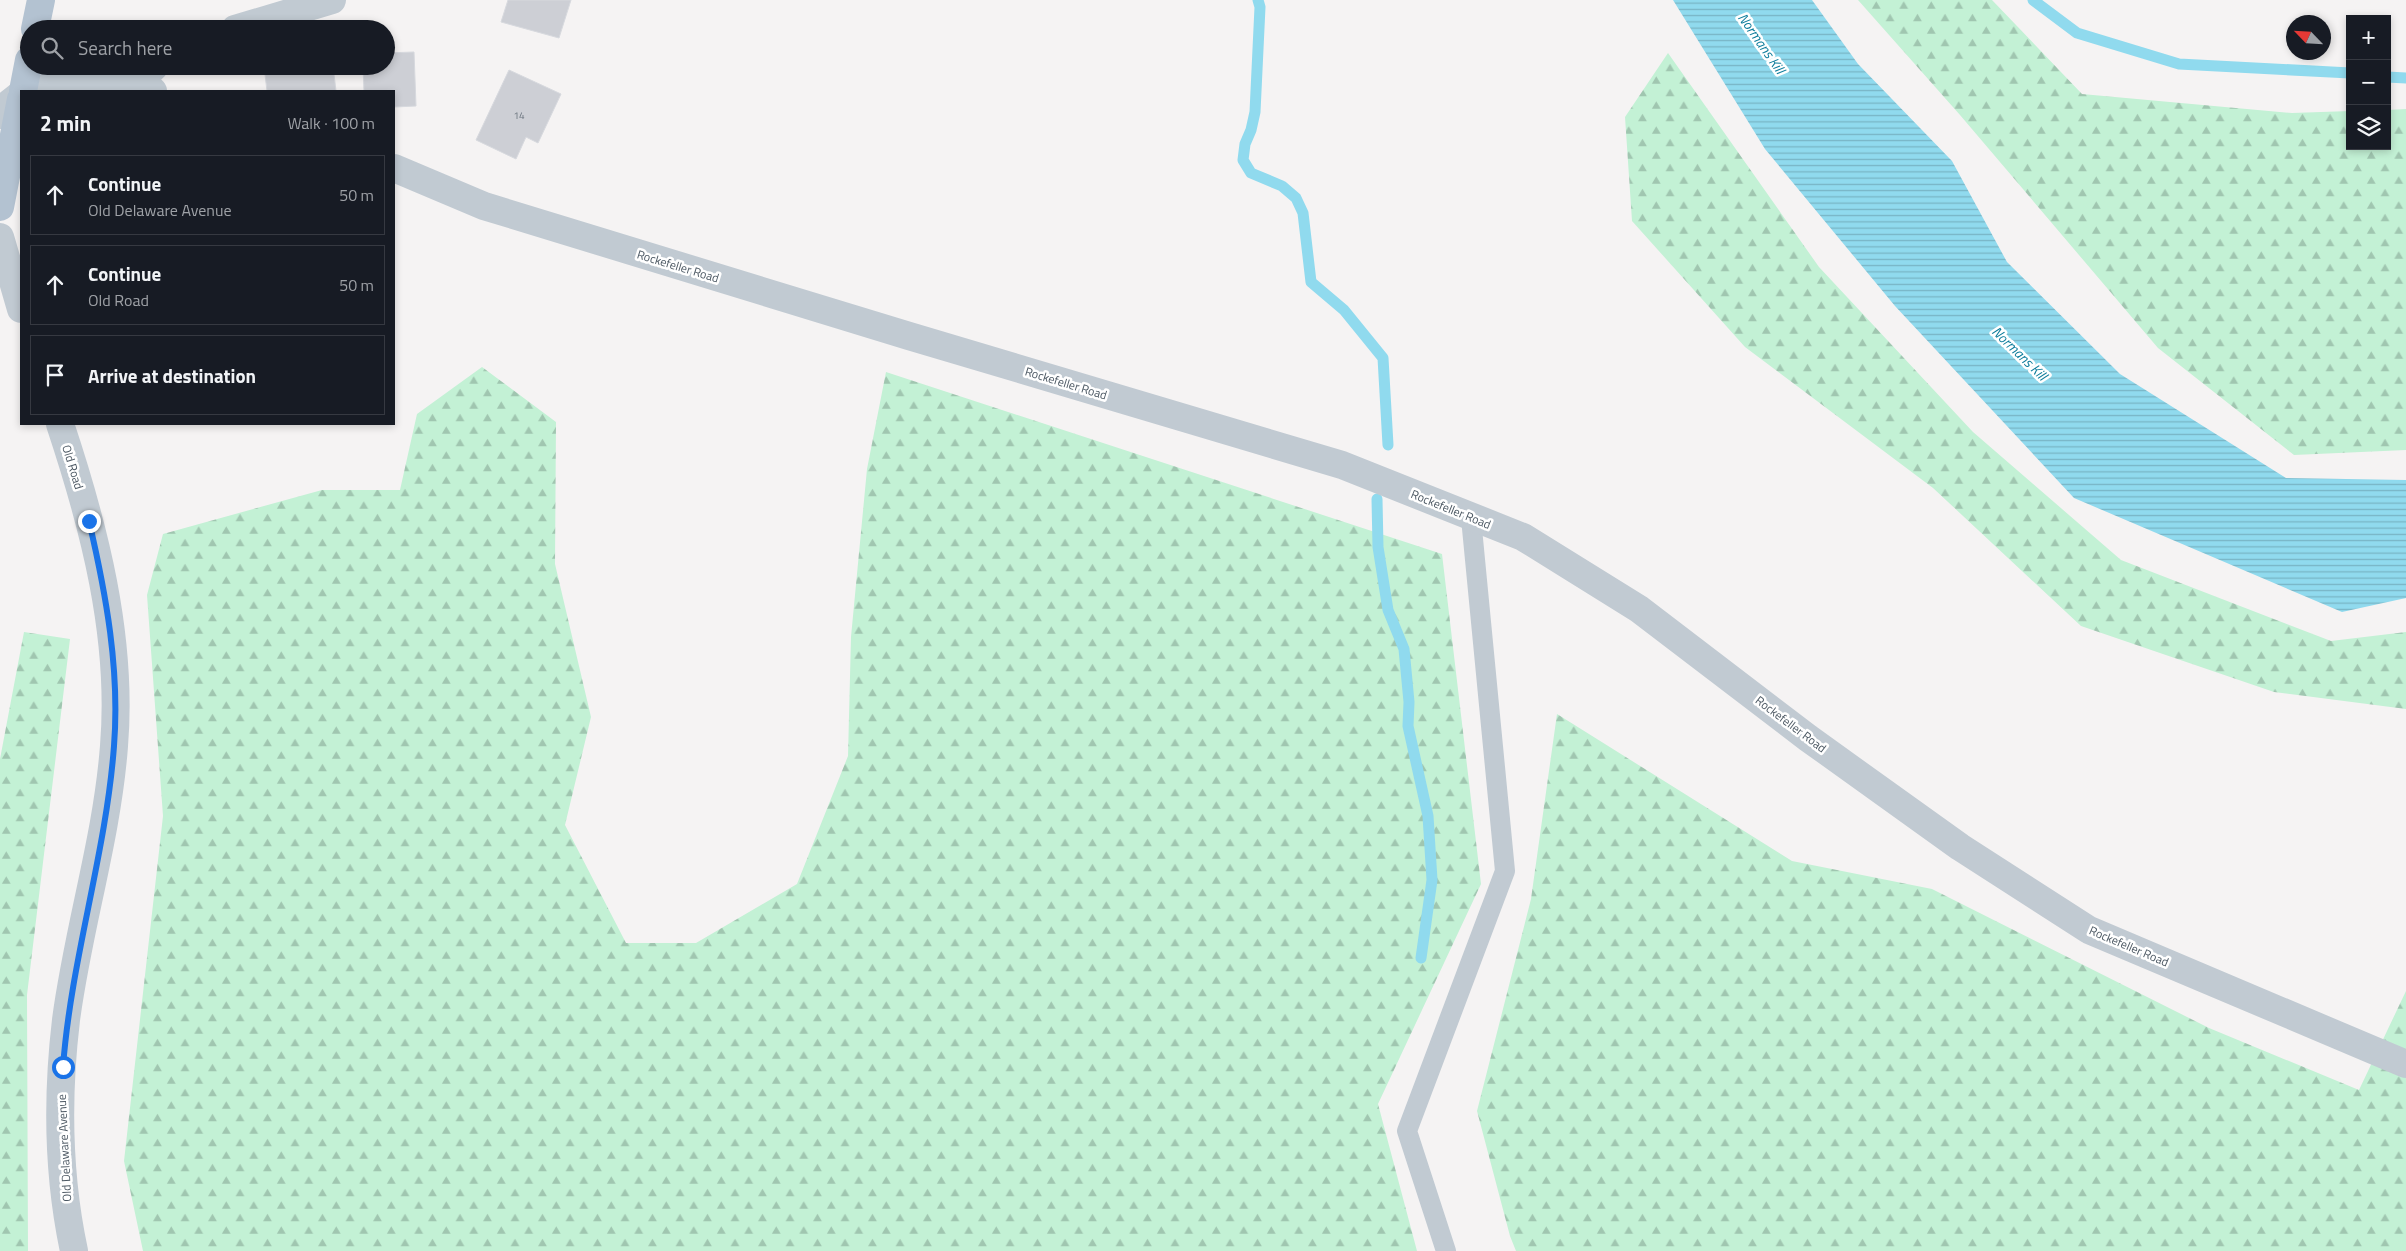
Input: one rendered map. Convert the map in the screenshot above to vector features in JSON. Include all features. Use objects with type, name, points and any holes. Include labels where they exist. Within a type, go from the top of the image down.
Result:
[{"type":"main road","points":[[37,20],[40,0]]},
{"type":"main road","points":[[23,90],[26,75]]},
{"type":"main road","points":[[0,207],[20,103]]},
{"type":"street","points":[[266,20],[332,0]]},
{"type":"street","points":[[34,90],[52,85],[144,89],[151,75]]},
{"type":"street","points":[[0,116],[7,105],[20,95]]},
{"type":"street","name":"Rockefeller Road","points":[[395,168],[494,209],[909,336],[1342,464],[1471,518],[1523,537],[1639,609],[1808,738],[1960,847],[2088,930],[2406,1064]]},
{"type":"street","points":[[0,237],[20,306]]},
{"type":"street","name":"Old Road","points":[[60,425],[89,521],[105,599],[114,680],[114,744],[111,778]]},
{"type":"street","name":"Old Delaware Avenue","points":[[74,1251],[63,1180],[60,1116],[66,1020],[111,778]]},
{"type":"lane","points":[[1446,1251],[1407,1131],[1505,871],[1471,518]]},
{"type":"green space","points":[[1858,0],[1992,0],[2082,94],[2292,113],[2346,111],[2346,150],[2391,150],[2391,110],[2406,109],[2406,450],[2294,455],[2158,348],[1960,115]]},
{"type":"green space","points":[[1668,53],[1819,267],[1973,432],[2121,560],[2331,641],[2406,632],[2406,709],[2274,692],[2081,626],[1933,488],[1745,347],[1632,221],[1625,117]]},
{"type":"green space","points":[[482,367],[556,422],[555,564],[591,717],[565,825],[626,943],[696,943],[797,884],[848,756],[851,637],[867,469],[886,372],[1442,554],[1481,884],[1378,1104],[1417,1251],[143,1251],[124,1161],[163,816],[147,595],[163,534],[322,490],[400,490],[417,414]]},
{"type":"green space","points":[[24,632],[70,639],[27,995],[28,1251],[0,1251],[0,759]]},
{"type":"green space","points":[[1557,714],[1792,861],[1932,889],[2209,1028],[2359,1090],[2406,991],[2406,1251],[1516,1251],[1510,1236],[1477,1111],[1531,899]]},
{"type":"water","name":"Normans Kill","points":[[1673,0],[1812,0],[1858,64],[1952,161],[2007,262],[2120,374],[2286,478],[2406,480],[2406,598],[2342,612],[2074,498],[1895,306],[1765,149]]},
{"type":"building","points":[[508,0],[571,0],[559,38],[501,22]]},
{"type":"building","points":[[414,52],[416,106],[395,107],[395,90],[364,90],[363,75],[395,75],[395,53]]},
{"type":"building","points":[[509,70],[561,94],[538,143],[526,137],[516,159],[476,140]]},
{"type":"building","points":[[265,75],[334,75],[336,90],[267,90]]},
{"type":"waterway","points":[[1258,0],[1260,7],[1255,112],[1251,130],[1245,144],[1243,160],[1251,173],[1282,186],[1296,198],[1303,213],[1311,282],[1344,310],[1383,358],[1388,445]]},
{"type":"waterway","points":[[2033,0],[2077,33],[2179,64],[2346,73]]},
{"type":"waterway","points":[[2391,77],[2406,78]]},
{"type":"waterway","points":[[1377,499],[1378,547],[1388,610],[1404,649],[1409,702],[1408,726],[1428,816],[1432,880],[1421,958]]},
{"type":"route","points":[[63,1067],[66,1020],[99,853],[111,778],[114,744],[114,672],[105,599],[89,521]]}]
